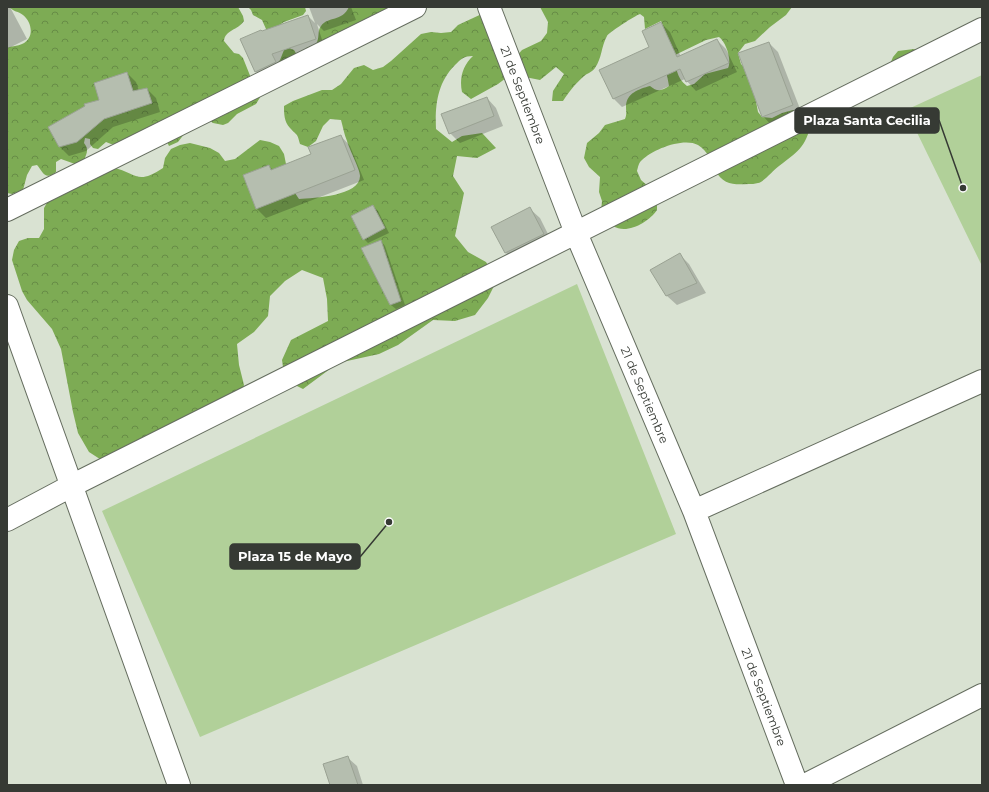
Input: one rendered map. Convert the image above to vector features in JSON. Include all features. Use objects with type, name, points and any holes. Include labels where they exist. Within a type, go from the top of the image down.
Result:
[{"type":"street","points":[[7,210],[415,7]]},
{"type":"street","name":"21 de Septiembre","points":[[489,7],[576,233],[694,511],[798,785]]},
{"type":"street","points":[[7,520],[71,486],[982,30]]},
{"type":"street","points":[[7,306],[179,785]]},
{"type":"street","points":[[694,511],[982,381]]},
{"type":"street","points":[[805,785],[982,695]]},
{"type":"green space","points":[[9,7],[238,7],[244,21],[227,34],[224,41],[234,53],[239,54],[243,58],[251,78],[274,67],[280,60],[284,50],[289,48],[294,50],[297,55],[264,91],[256,104],[237,114],[228,123],[223,125],[213,123],[209,120],[188,129],[178,142],[169,146],[167,142],[111,144],[106,142],[98,149],[93,148],[90,144],[90,139],[85,138],[84,143],[87,147],[87,151],[84,160],[75,164],[61,159],[56,162],[56,172],[49,176],[43,173],[37,165],[32,166],[27,175],[23,190],[12,194],[7,193],[7,48],[20,45],[26,41],[29,38],[31,30],[26,18]]},
{"type":"green space","points":[[248,7],[305,7],[306,11],[303,15],[284,22],[269,32],[262,20],[253,15]]},
{"type":"green space","points":[[349,7],[392,7],[305,53],[306,48],[316,44],[321,26],[327,21],[343,15]]},
{"type":"green space","points":[[540,7],[792,7],[786,15],[755,41],[745,44],[738,53],[741,64],[748,71],[758,112],[762,117],[772,118],[793,110],[804,111],[812,118],[808,135],[802,146],[792,156],[763,180],[752,184],[734,184],[722,179],[715,170],[707,153],[698,145],[685,142],[661,148],[641,161],[637,171],[641,180],[649,187],[657,200],[657,210],[649,219],[637,226],[625,229],[613,226],[601,211],[602,201],[599,192],[600,177],[589,167],[584,158],[587,143],[599,133],[605,125],[625,119],[628,98],[634,92],[650,86],[660,90],[669,86],[667,75],[669,72],[667,47],[670,43],[661,21],[645,29],[644,17],[640,14],[637,15],[607,36],[595,68],[578,82],[563,101],[552,101],[553,91],[564,74],[556,67],[540,80],[520,76],[515,58],[522,50],[541,41],[547,33],[548,22]],"holes":[[[719,37],[722,39],[729,56],[728,68],[705,74],[694,84],[687,86],[683,83],[676,68],[675,55],[706,40]]]},
{"type":"green space","points":[[486,12],[506,78],[471,99],[462,92],[461,82],[464,68],[473,56],[463,58],[455,65],[444,79],[438,95],[436,112],[436,129],[452,142],[462,136],[482,133],[496,148],[477,158],[457,156],[453,176],[464,193],[455,236],[468,252],[486,262],[497,280],[488,298],[475,315],[455,321],[433,320],[398,345],[379,354],[338,363],[303,389],[285,380],[282,360],[291,340],[328,321],[327,299],[323,278],[302,270],[285,281],[270,296],[268,316],[254,332],[237,344],[239,365],[244,385],[237,403],[106,463],[89,452],[78,433],[61,349],[52,329],[27,300],[22,291],[12,260],[14,250],[19,241],[28,238],[39,238],[44,229],[44,208],[49,199],[112,167],[142,177],[148,176],[163,168],[165,158],[171,149],[180,145],[190,143],[210,148],[219,153],[225,161],[235,159],[260,140],[279,146],[284,154],[286,164],[290,170],[293,190],[299,199],[325,197],[345,192],[353,188],[358,183],[360,176],[341,120],[330,119],[323,126],[316,141],[308,147],[300,144],[297,136],[288,126],[284,106],[322,90],[332,90],[341,84],[354,68],[364,65],[373,70],[383,67],[421,34],[431,32],[451,32],[458,25]]},
{"type":"green space","points":[[916,50],[890,64],[898,51]]},
{"type":"green space","points":[[982,75],[982,266],[906,110]]},
{"type":"green space","points":[[577,284],[676,534],[200,737],[102,511]]},
{"type":"building","points":[[308,15],[316,39],[272,54],[276,62],[255,72],[240,39],[261,30],[262,31]]},
{"type":"building","points":[[661,22],[677,57],[717,39],[729,63],[686,82],[680,69],[613,99],[599,70],[649,47],[642,31]]},
{"type":"building","points":[[769,42],[793,105],[762,117],[738,53]]},
{"type":"building","points":[[127,72],[133,91],[147,88],[152,103],[104,119],[77,142],[59,147],[48,127],[85,106],[84,104],[99,100],[94,83]]},
{"type":"building","points":[[487,97],[494,116],[449,134],[441,114]]},
{"type":"building","points":[[341,135],[355,170],[256,209],[243,175],[269,165],[271,170],[311,154],[308,147]]},
{"type":"building","points":[[373,205],[385,228],[363,240],[351,216]]},
{"type":"building","points":[[530,207],[544,234],[505,253],[491,227]]},
{"type":"building","points":[[381,240],[401,301],[390,305],[361,248]]},
{"type":"building","points":[[680,253],[697,283],[666,296],[650,270]]},
{"type":"building","points":[[348,756],[358,785],[330,785],[323,764]]},
{"type":"place","name":"Plaza Santa Cecilia","points":[[963,188]]},
{"type":"place","name":"Plaza 15 de Mayo","points":[[389,522]]}]
